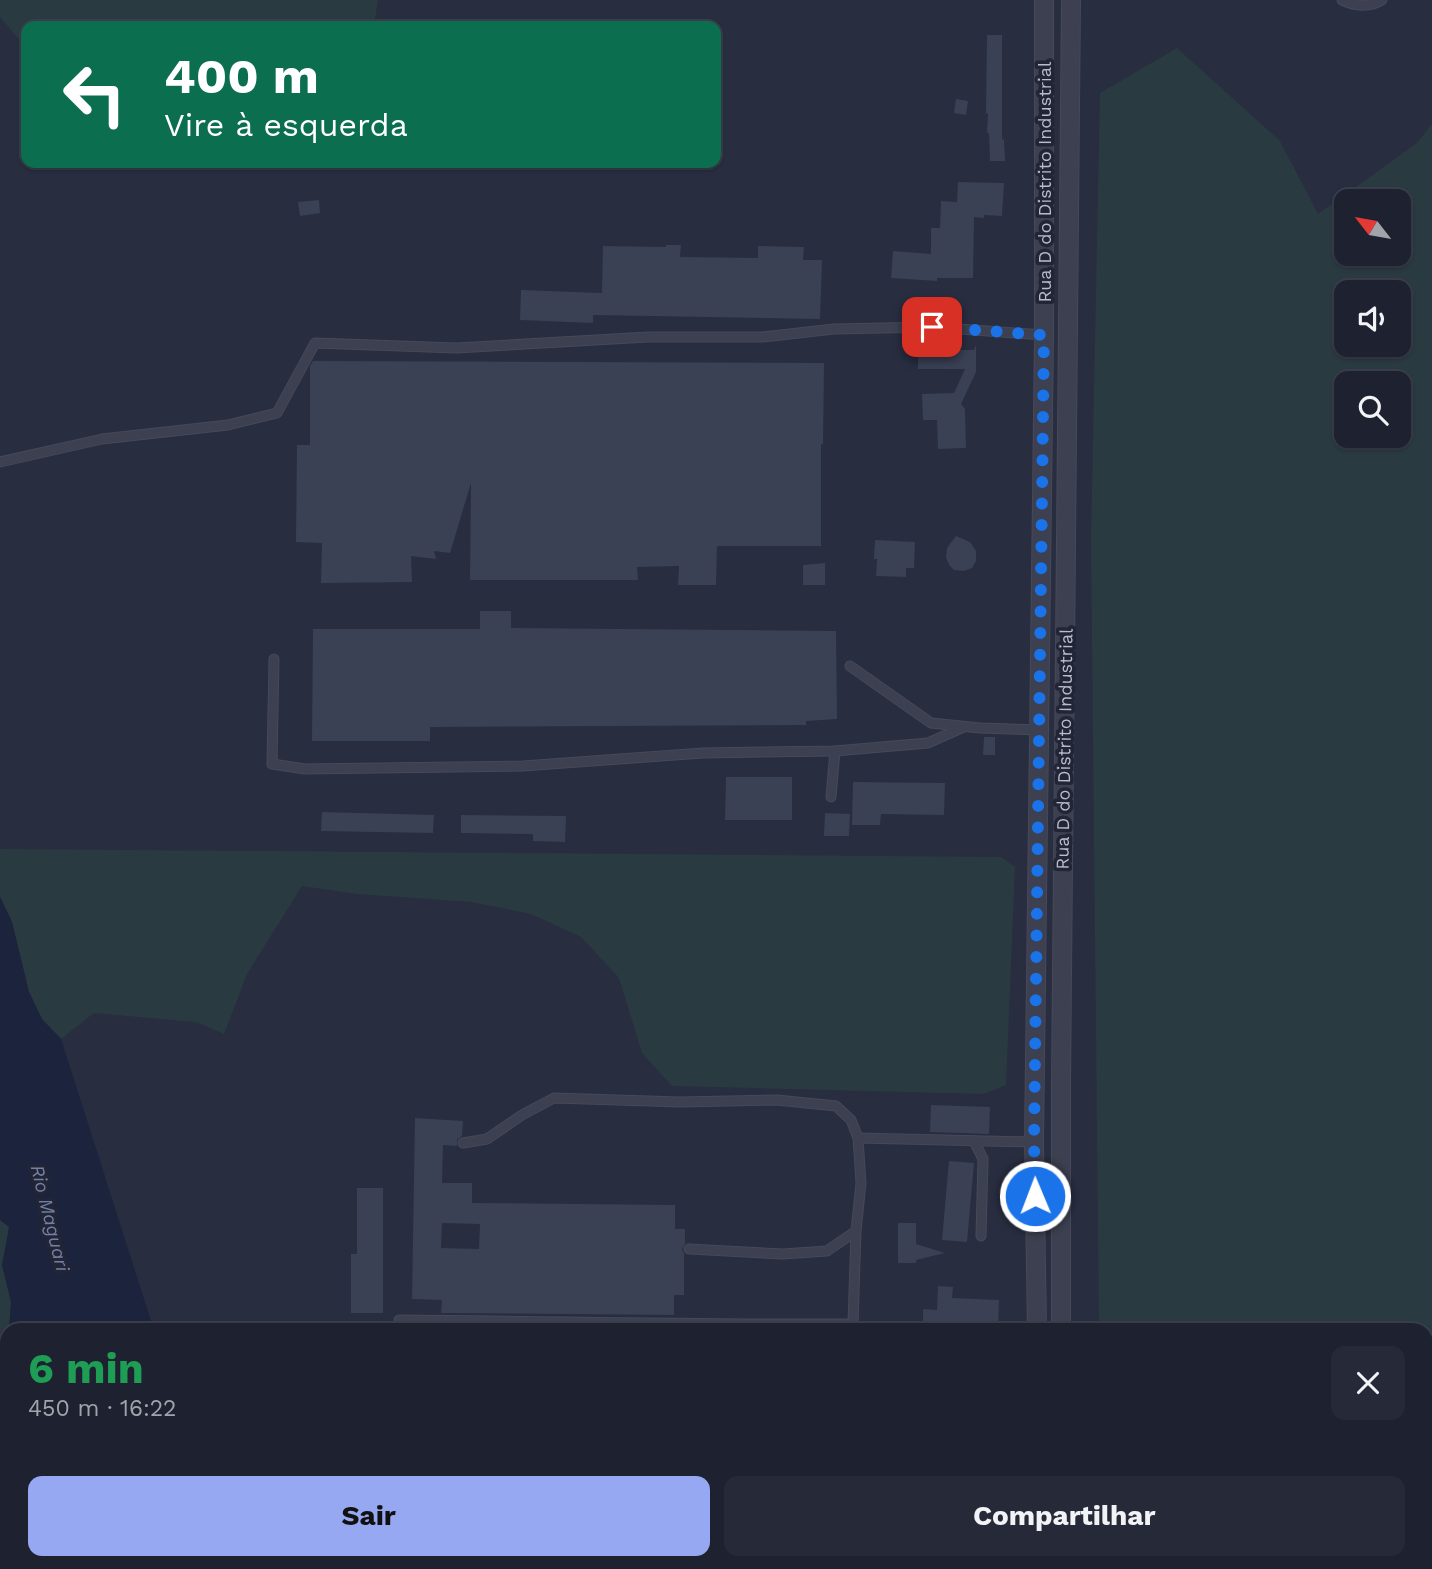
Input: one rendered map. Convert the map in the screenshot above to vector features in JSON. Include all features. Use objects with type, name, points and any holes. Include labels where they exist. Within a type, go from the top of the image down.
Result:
[{"type":"street","name":"Rua D do Distrito Industrial","points":[[1037,1323],[1034,1142],[1044,335],[1044,0]]},
{"type":"street","name":"Rua D do Distrito Industrial","points":[[1061,1323],[1071,0]]},
{"type":"street","points":[[1044,335],[1069,333]]},
{"type":"lane","points":[[1342,0],[1351,5],[1375,5],[1381,0]]},
{"type":"lane","points":[[0,462],[102,439],[228,425],[277,413],[315,343],[456,348],[648,337],[763,337],[834,329],[932,327],[1044,335]]},
{"type":"lane","points":[[274,659],[272,764],[305,769],[523,766],[703,753],[835,751],[928,743],[964,727]]},
{"type":"lane","points":[[850,666],[931,723],[1040,730]]},
{"type":"lane","points":[[831,797],[835,751]]},
{"type":"lane","points":[[463,1143],[487,1139],[522,1115],[554,1098],[680,1102],[776,1100],[836,1107],[851,1120],[858,1138],[861,1184],[856,1231],[853,1323]]},
{"type":"lane","points":[[858,1138],[1034,1142]]},
{"type":"lane","points":[[974,1141],[983,1159],[981,1236]]},
{"type":"lane","points":[[689,1249],[783,1254],[827,1251],[856,1231]]},
{"type":"lane","points":[[399,1320],[637,1323]]},
{"type":"shaded area","points":[[0,0],[378,0],[374,21],[21,21],[21,42],[0,17]]},
{"type":"shaded area","points":[[1177,48],[1280,141],[1318,214],[1334,203],[1334,266],[1411,266],[1411,189],[1353,189],[1417,143],[1432,124],[1432,1323],[1099,1323],[1091,540],[1100,93]]},
{"type":"shaded area","points":[[0,849],[1001,857],[1015,867],[1006,1085],[984,1094],[672,1086],[642,1053],[619,978],[581,937],[531,914],[472,902],[357,894],[302,886],[247,974],[224,1034],[196,1022],[94,1013],[61,1039],[42,1019],[29,992],[12,922],[0,897]]},
{"type":"shaded area","points":[[0,1220],[10,1226],[2,1265],[11,1302],[10,1323],[0,1323]]},
{"type":"water","name":"Rio Maguari","points":[[0,897],[12,922],[29,992],[42,1019],[61,1039],[152,1323],[10,1323],[11,1302],[2,1265],[9,1227],[0,1220]]},
{"type":"building","points":[[987,35],[1002,35],[1002,140],[1004,139],[1005,161],[990,161],[986,113]]},
{"type":"building","points":[[956,99],[968,101],[966,115],[954,113]]},
{"type":"building","points":[[958,182],[1004,183],[1002,216],[974,217],[973,278],[937,278],[937,281],[891,278],[893,251],[931,254],[931,228],[940,228],[941,201],[957,202]]},
{"type":"building","points":[[319,200],[320,213],[300,216],[298,202]]},
{"type":"building","points":[[681,245],[680,257],[758,258],[758,246],[804,247],[803,260],[822,260],[820,319],[593,315],[593,323],[520,320],[521,290],[602,293],[603,246]]},
{"type":"building","points":[[976,345],[976,372],[961,404],[965,409],[966,448],[938,449],[937,420],[923,420],[922,394],[954,393],[965,369],[918,369],[918,350],[974,350]]},
{"type":"building","points":[[313,361],[824,363],[821,546],[717,546],[716,585],[678,585],[679,566],[637,567],[638,580],[470,580],[471,483],[450,553],[434,551],[436,559],[411,556],[412,582],[321,583],[322,543],[296,542],[297,445],[310,445],[310,366]]},
{"type":"building","points":[[956,536],[970,542],[976,551],[976,561],[972,568],[964,571],[954,570],[946,558],[947,548]]},
{"type":"building","points":[[875,540],[915,542],[914,568],[906,568],[906,577],[876,576]]},
{"type":"building","points":[[825,563],[825,585],[803,585],[803,565]]},
{"type":"building","points":[[480,611],[511,611],[511,628],[836,631],[837,719],[806,721],[806,725],[430,727],[430,741],[312,741],[313,629],[480,629]]},
{"type":"building","points":[[984,737],[995,737],[995,755],[983,755]]},
{"type":"building","points":[[726,777],[792,777],[792,820],[725,820]]},
{"type":"building","points":[[853,782],[945,783],[944,815],[881,814],[880,825],[852,825]]},
{"type":"building","points":[[322,812],[434,815],[433,833],[321,831]]},
{"type":"building","points":[[825,813],[850,814],[849,836],[824,836]]},
{"type":"building","points":[[461,815],[566,816],[565,842],[533,841],[533,834],[461,833]]},
{"type":"building","points":[[931,1105],[990,1107],[989,1134],[930,1132]]},
{"type":"building","points":[[415,1118],[463,1121],[462,1136],[457,1140],[457,1146],[443,1145],[442,1183],[472,1183],[472,1203],[675,1205],[675,1229],[685,1229],[685,1244],[682,1249],[684,1295],[674,1295],[674,1315],[441,1313],[442,1300],[412,1299]],"holes":[[[442,1223],[480,1224],[479,1249],[441,1248]]]},
{"type":"building","points":[[949,1161],[974,1163],[967,1242],[942,1240]]},
{"type":"building","points":[[357,1188],[383,1188],[383,1313],[351,1313],[351,1254],[357,1254]]},
{"type":"building","points":[[898,1223],[916,1223],[916,1244],[945,1253],[916,1260],[916,1263],[898,1263]]},
{"type":"building","points":[[938,1286],[953,1287],[952,1298],[999,1300],[998,1323],[923,1323],[923,1309],[937,1310]]},
{"type":"route","points":[[932,327],[1044,335],[1035,1196]]}]
